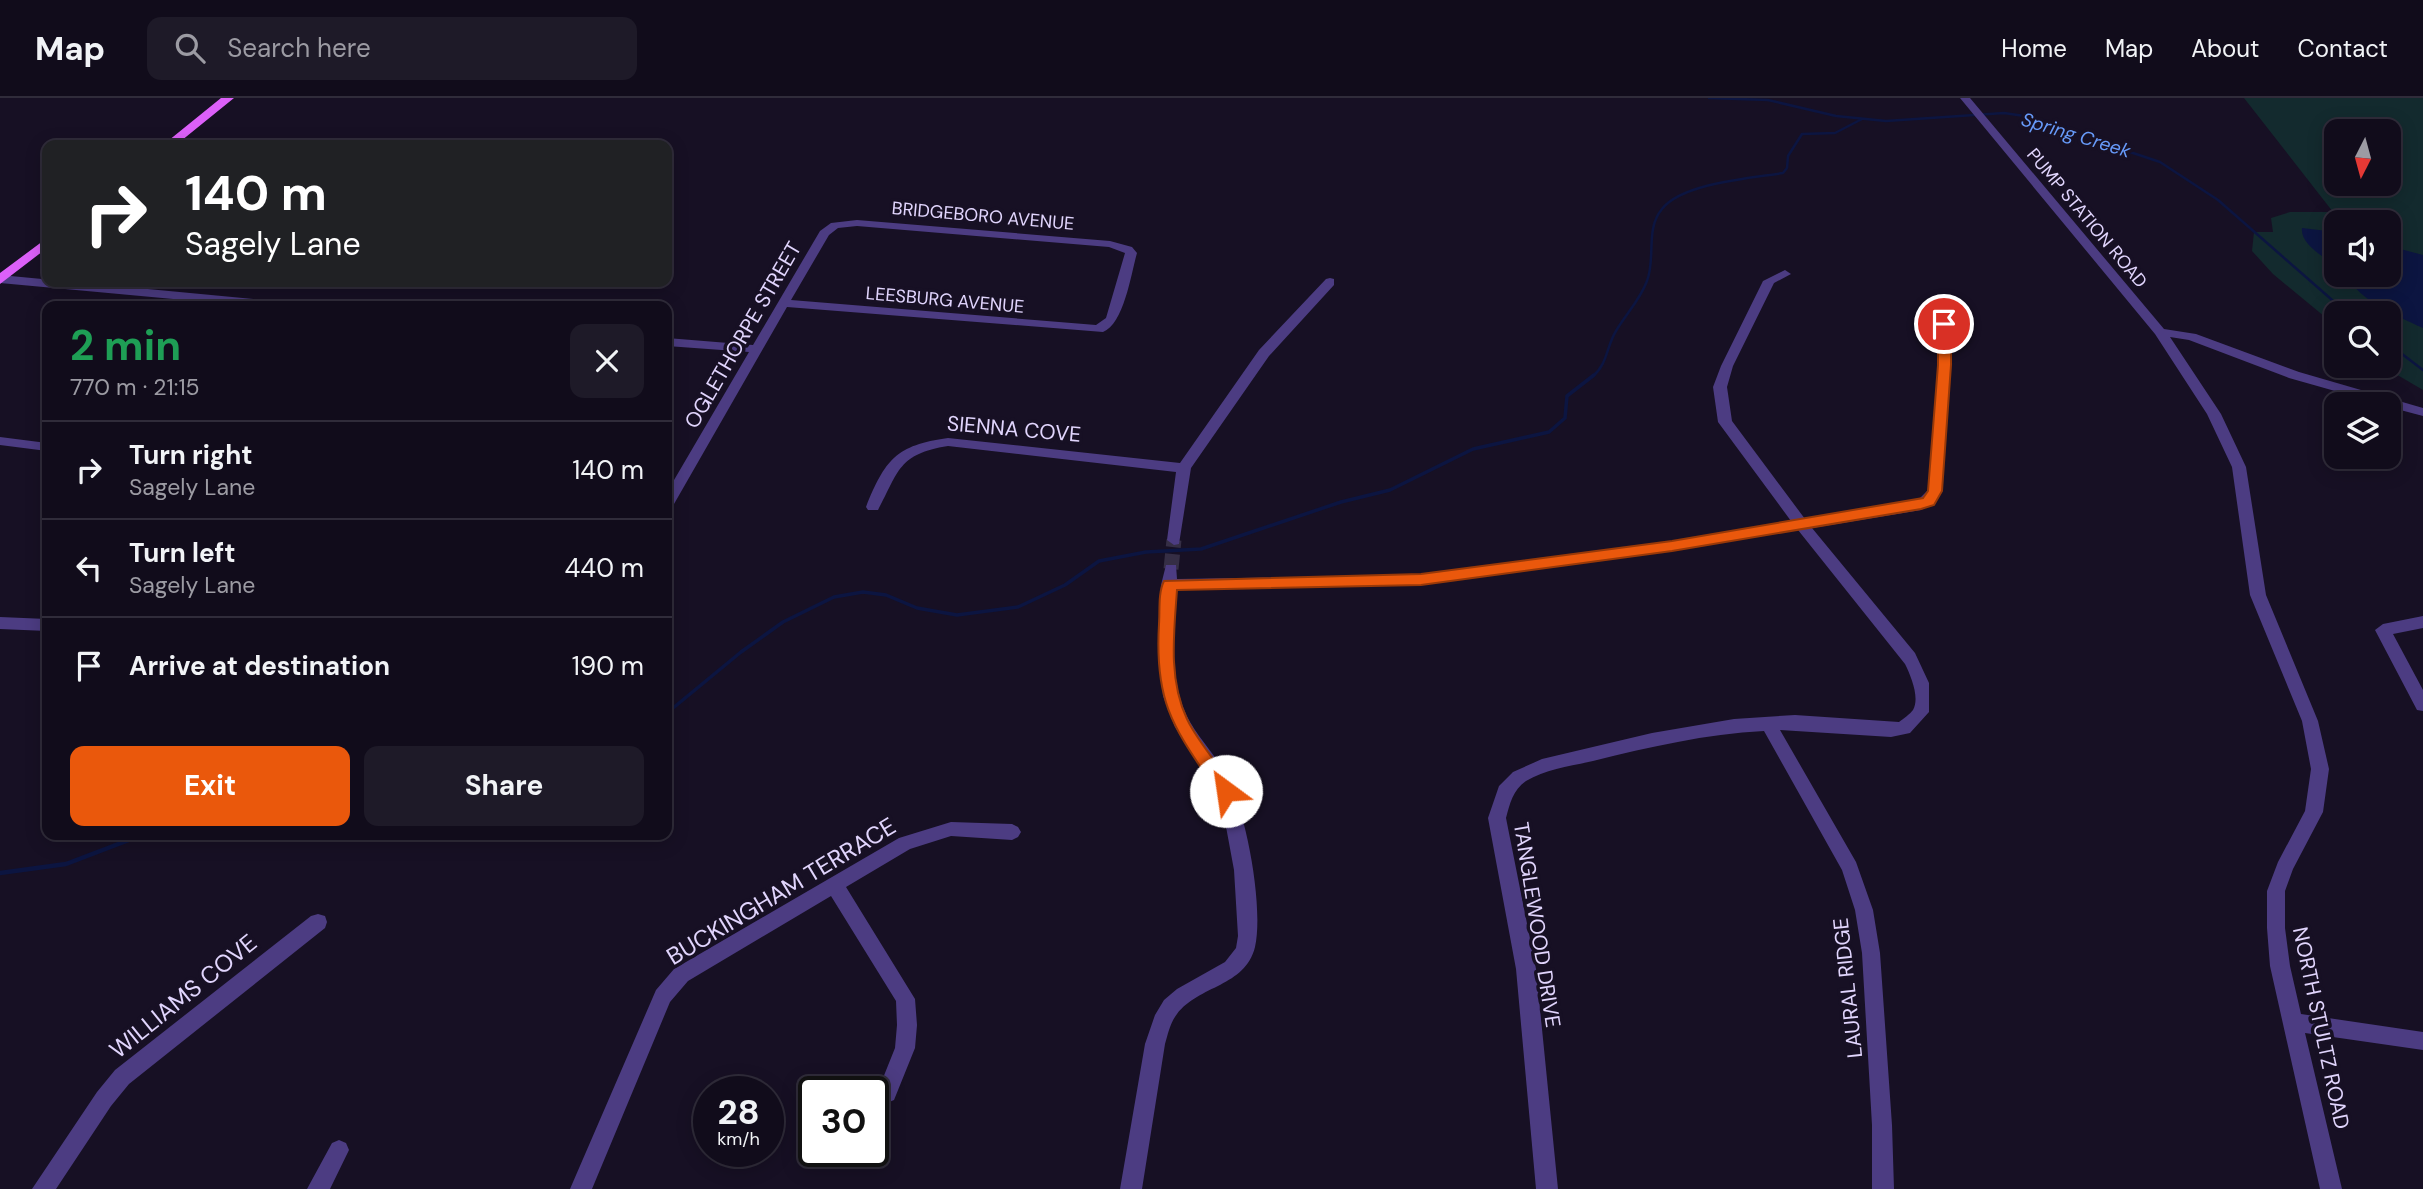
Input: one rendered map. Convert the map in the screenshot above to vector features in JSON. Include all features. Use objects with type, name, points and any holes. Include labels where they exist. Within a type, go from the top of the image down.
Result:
[{"type":"main road","points":[[175,140],[228,98]]},
{"type":"main road","points":[[0,280],[42,246]]},
{"type":"street","name":"PUMP STATION ROAD","points":[[1968,103],[2160,332]]},
{"type":"street","name":"BRIDGEBORO AVENUE","points":[[835,225],[857,223],[1110,244],[1128,249],[1130,259],[1115,307],[1109,324],[1103,328]]},
{"type":"street","name":"OGLETHORPE STREET","points":[[672,495],[824,233],[835,225]]},
{"type":"street","name":"TANGLEWOOD DRIVE","points":[[1547,1189],[1525,969],[1497,818],[1500,799],[1519,777],[1542,766],[1652,740],[1768,723],[1891,730],[1904,728],[1921,712],[1923,703],[1920,680],[1909,657],[1802,526],[1732,435],[1725,422],[1720,387],[1727,366],[1769,281],[1785,274]]},
{"type":"street","points":[[0,280],[42,284]]},
{"type":"street","points":[[1174,540],[1184,468],[1264,353],[1330,282]]},
{"type":"street","points":[[77,287],[230,301]]},
{"type":"street","name":"LEESBURG AVENUE","points":[[783,303],[1085,329],[1103,328]]},
{"type":"street","points":[[1131,1189],[1161,1021],[1174,1002],[1194,988],[1213,981],[1233,968],[1245,949],[1248,927],[1236,826],[1226,791],[1186,733],[1171,697],[1165,659],[1170,577],[1421,580],[1802,526],[1911,507],[1928,501],[1935,491],[1944,365],[1944,304]]},
{"type":"street","points":[[2160,332],[2192,337],[2284,372],[2423,412]]},
{"type":"street","name":"NORTH STULTZ ROAD","points":[[2160,332],[2214,414],[2239,467],[2258,595],[2310,721],[2317,751],[2320,769],[2314,812],[2284,869],[2276,891],[2276,928],[2280,967],[2332,1189]]},
{"type":"street","points":[[672,342],[756,349]]},
{"type":"street","points":[[0,441],[42,446]]},
{"type":"street","name":"SIENNA COVE","points":[[873,507],[889,468],[908,452],[931,443],[948,442],[1184,468]]},
{"type":"street","points":[[2423,622],[2383,630],[2423,705]]},
{"type":"street","points":[[0,623],[42,625]]},
{"type":"street","name":"LAURAL RIDGE","points":[[1768,723],[1850,868],[1864,910],[1871,953],[1882,1125],[1883,1189]]},
{"type":"street","name":"BUCKINGHAM TERRACE","points":[[581,1189],[658,1007],[672,984],[701,962],[905,843],[951,829],[1012,832]]},
{"type":"street","points":[[834,884],[905,999],[908,1018],[903,1064],[889,1089]]},
{"type":"street","name":"WILLIAMS COVE","points":[[43,1189],[122,1077],[318,922]]},
{"type":"street","points":[[2294,1022],[2423,1041]]},
{"type":"street","points":[[318,1189],[340,1150]]},
{"type":"green space","points":[[2244,98],[2423,98],[2423,390],[2401,377],[2401,301],[2324,301],[2324,316],[2273,274],[2252,251],[2254,232],[2273,232],[2271,218],[2290,212],[2324,212],[2324,287],[2401,287],[2401,210],[2331,210]]},
{"type":"shaded area","points":[[2302,228],[2324,231],[2324,258],[2309,245],[2302,234]]},
{"type":"shaded area","points":[[2401,249],[2423,255],[2423,328],[2401,317],[2401,301],[2372,301],[2354,287],[2401,287]]},
{"type":"waterway","name":"Spring Creek","points":[[1709,98],[1768,100],[1836,116],[1886,121],[2004,113],[2031,117],[2072,129],[2100,142],[2160,162],[2218,200],[2333,301]]},
{"type":"waterway","points":[[1594,375],[1601,367],[1613,337],[1647,281],[1654,225],[1662,209],[1672,200],[1701,188],[1783,173],[1787,168],[1788,156],[1802,134],[1835,133],[1862,119]]},
{"type":"waterway","name":"Spring Creek","points":[[2401,353],[2423,370]]},
{"type":"waterway","points":[[672,709],[741,652],[783,622],[834,597],[863,592],[886,595],[917,608],[957,615],[1018,607],[1065,585],[1099,561],[1146,552],[1201,549],[1341,502],[1390,490],[1473,449],[1549,432],[1565,418],[1567,396],[1594,375]]},
{"type":"waterway","points":[[0,873],[66,864],[129,840]]},
{"type":"tunnel","points":[[1171,569],[1174,540]]},
{"type":"route","points":[[1226,791],[1208,761],[1193,745],[1171,697],[1165,659],[1169,585],[1421,580],[1672,546],[1921,505],[1928,501],[1935,491],[1944,365],[1944,324]]}]
